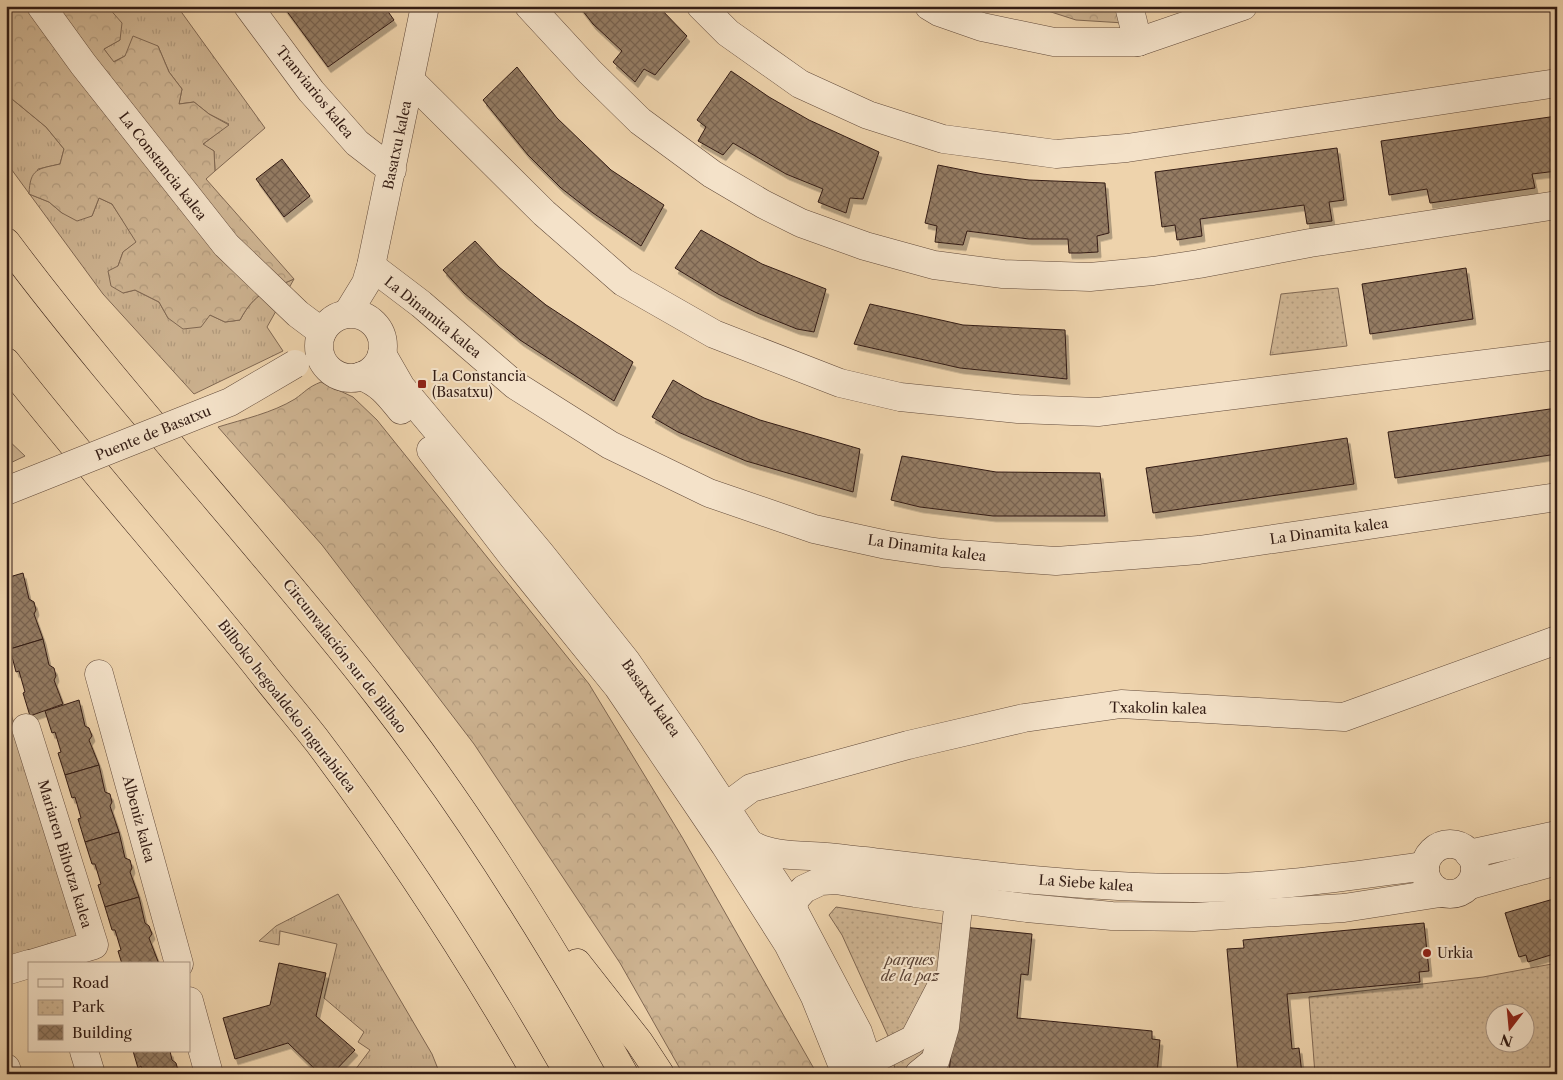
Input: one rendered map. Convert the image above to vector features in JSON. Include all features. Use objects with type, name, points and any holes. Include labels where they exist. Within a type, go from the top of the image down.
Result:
[{"type":"highway","name":"Circunvalación sur de Bilbao","points":[[6,242],[93,351],[266,556],[378,695],[506,875]]},
{"type":"highway","name":"Bilboko hegoaldeko ingurabidea","points":[[6,362],[317,741],[442,916],[536,1074]]},
{"type":"highway","points":[[506,875],[589,1012],[624,1074]]},
{"type":"highway","points":[[506,875],[640,1042],[660,1074]]},
{"type":"street","name":"La Constancia kalea","points":[[41,6],[83,64],[226,245],[298,314],[322,345]]},
{"type":"street","name":"Tranviarios kalea","points":[[248,6],[311,91],[357,143],[392,170]]},
{"type":"street","name":"Basatxu kalea","points":[[347,314],[368,275],[392,170],[425,6]]},
{"type":"street","points":[[529,6],[590,72],[640,121],[712,174],[763,204],[801,223],[865,246],[934,265],[1003,274],[1090,277],[1153,271],[1310,243],[1557,205]]},
{"type":"street","points":[[701,6],[728,33],[800,84],[868,115],[943,139],[1056,154],[1127,148],[1557,83]]},
{"type":"street","points":[[929,6],[939,12],[982,26],[1054,42],[1138,42],[1210,12],[1243,6]]},
{"type":"street","points":[[1129,6],[1138,42]]},
{"type":"street","points":[[410,80],[544,213],[623,282],[714,334],[840,383],[900,397],[1018,410],[1098,412],[1557,355]]},
{"type":"street","name":"Basatxu kalea","points":[[368,275],[375,324]]},
{"type":"street","name":"La Dinamita kalea","points":[[368,275],[435,315],[515,385],[610,444],[709,494],[814,529],[887,545],[942,553],[1056,562],[1200,550],[1557,498]]},
{"type":"street","points":[[347,314],[362,316],[375,324],[382,338],[382,354],[378,364],[370,371],[352,378],[333,372],[326,366],[322,345],[328,323],[337,317],[347,314]]},
{"type":"street","name":"Puente de Basatxu","points":[[6,491],[230,402],[295,364],[322,345]]},
{"type":"street","name":"Basatxu kalea","points":[[382,354],[401,387],[540,553],[626,662],[767,852],[801,864],[806,870],[808,880],[798,899]]},
{"type":"street","name":"Basatxu kalea","points":[[361,376],[376,382],[389,395],[513,557],[618,687],[750,884],[788,944],[815,997],[862,1070]]},
{"type":"street","name":"Txakolin kalea","points":[[731,803],[751,788],[908,745],[1024,718],[1121,704],[1344,717],[1557,640]]},
{"type":"street","name":"Albeniz kalea","points":[[99,674],[177,962]]},
{"type":"street","name":"Mariaren Bihotza kalea","points":[[26,728],[94,945],[42,962]]},
{"type":"street","points":[[1469,854],[1557,835]]},
{"type":"street","points":[[940,989],[914,1040],[862,1070],[858,1032],[798,899],[821,882],[836,880],[1027,908],[1112,916],[1194,917],[1344,908],[1440,893],[1457,894],[1470,884],[1475,869],[1469,854],[1463,848],[1456,845],[1447,844],[1439,847],[1428,858],[1425,866],[1428,882],[1440,893]]},
{"type":"street","points":[[750,884],[749,871],[752,863],[767,852]]},
{"type":"street","name":"La Siebe kalea","points":[[767,852],[1107,886],[1193,888],[1246,886],[1340,878],[1425,866]]},
{"type":"street","points":[[1470,884],[1557,861]]},
{"type":"street","points":[[920,1074],[935,1061],[945,1026],[959,899]]},
{"type":"street","name":"Mariaren Bihotza kalea","points":[[6,971],[28,966]]},
{"type":"street","points":[[190,1005],[209,1074]]},
{"type":"street","points":[[84,1052],[91,1074]]},
{"type":"street","points":[[6,1068],[8,1074]]},
{"type":"green space","points":[[6,6],[107,6],[122,23],[120,40],[104,49],[114,62],[125,56],[133,36],[158,46],[169,72],[182,89],[179,104],[194,102],[209,114],[229,125],[203,144],[214,151],[215,171],[206,179],[294,279],[262,294],[251,303],[240,320],[225,322],[210,315],[201,327],[183,329],[168,318],[159,302],[135,290],[123,293],[111,286],[108,271],[118,266],[123,252],[136,242],[112,204],[99,198],[92,216],[77,221],[62,213],[49,202],[29,194],[33,174],[41,169],[60,164],[64,149],[46,127],[12,99],[6,91]]},
{"type":"green space","points":[[107,6],[177,6],[265,128],[215,171],[214,151],[202,145],[229,124],[209,114],[194,102],[179,104],[182,89],[169,72],[158,46],[125,56],[113,62],[104,49],[120,40]]},
{"type":"green space","points":[[1046,6],[1119,6],[1124,23],[1076,20],[1048,11]]},
{"type":"green space","points":[[6,91],[12,99],[46,127],[64,149],[60,164],[38,169],[29,194],[6,162]]},
{"type":"green space","points":[[30,194],[49,202],[62,213],[92,216],[99,198],[112,204],[137,242],[123,252],[118,266],[123,293],[135,290],[159,302],[168,318],[210,315],[225,322],[240,320],[251,303],[262,294],[294,279],[267,327],[283,351],[194,394],[103,294]]},
{"type":"green space","points":[[1338,288],[1347,346],[1270,355],[1281,294]]},
{"type":"green space","points":[[321,382],[353,397],[377,420],[589,684],[682,837],[817,1074],[683,1074],[620,963],[474,744],[322,545],[218,427],[277,408]]},
{"type":"green space","points":[[6,438],[25,456],[6,465]]},
{"type":"green space","points":[[6,698],[80,937],[6,960]]},
{"type":"green space","points":[[338,894],[432,1054],[440,1074],[352,1074],[370,1050],[358,1042],[364,1032],[324,998],[337,944],[280,931],[279,945],[259,941],[276,926]]},
{"type":"green space","name":"parques de la paz","points":[[836,907],[963,927],[949,1074],[896,1074],[888,1036],[842,935],[829,915]]},
{"type":"green space","points":[[1557,963],[1557,1074],[1315,1074],[1309,997],[1483,977]]},
{"type":"building","points":[[283,6],[384,6],[394,20],[328,67]]},
{"type":"building","points":[[579,6],[658,6],[687,36],[655,75],[644,69],[635,82],[613,62],[622,51],[593,24]]},
{"type":"building","points":[[517,67],[557,118],[611,170],[664,205],[641,246],[561,188],[528,155],[483,100]]},
{"type":"building","points":[[731,71],[769,97],[809,120],[879,152],[863,199],[850,198],[846,213],[818,202],[823,189],[786,174],[733,143],[723,155],[698,141],[706,127],[697,120]]},
{"type":"building","points":[[1557,116],[1557,171],[1532,174],[1535,188],[1430,203],[1427,189],[1389,195],[1381,141]]},
{"type":"building","points":[[1337,148],[1344,200],[1329,202],[1332,221],[1307,224],[1304,205],[1200,219],[1202,236],[1177,240],[1175,225],[1162,227],[1155,172]]},
{"type":"building","points":[[282,159],[310,196],[284,217],[256,179]]},
{"type":"building","points":[[938,165],[983,174],[1029,180],[1105,183],[1109,233],[1097,236],[1098,252],[1080,253],[1069,253],[1068,239],[1029,239],[967,231],[963,245],[935,242],[937,226],[925,223]]},
{"type":"building","points":[[701,230],[762,264],[826,289],[814,332],[797,329],[757,313],[718,294],[675,268]]},
{"type":"building","points":[[475,241],[499,267],[546,305],[633,362],[614,401],[520,340],[464,293],[443,270]]},
{"type":"building","points":[[1466,268],[1473,319],[1370,334],[1362,284]]},
{"type":"building","points":[[870,304],[963,325],[1065,330],[1067,379],[960,368],[854,344]]},
{"type":"building","points":[[673,380],[704,398],[760,420],[860,449],[853,492],[746,461],[678,432],[652,417]]},
{"type":"building","points":[[1557,408],[1557,454],[1395,478],[1388,432]]},
{"type":"building","points":[[1347,438],[1354,484],[1153,513],[1146,468]]},
{"type":"building","points":[[902,456],[996,472],[1100,473],[1105,516],[993,516],[920,507],[891,500]]},
{"type":"building","points":[[23,573],[29,599],[34,602],[36,610],[34,614],[43,639],[10,649],[6,639],[6,578]]},
{"type":"building","points":[[43,639],[49,665],[54,668],[56,676],[54,680],[63,704],[30,716],[19,671],[16,672],[10,649]]},
{"type":"building","points":[[79,700],[85,726],[89,728],[92,736],[89,740],[99,765],[65,775],[58,753],[61,752],[55,732],[52,733],[45,711]]},
{"type":"building","points":[[99,765],[105,792],[110,794],[112,802],[110,806],[119,832],[85,842],[78,819],[81,818],[75,797],[72,798],[65,775]]},
{"type":"building","points":[[119,832],[125,858],[130,860],[132,868],[130,872],[139,897],[105,907],[98,885],[101,884],[95,864],[92,864],[85,842]]},
{"type":"building","points":[[139,897],[145,923],[149,926],[152,934],[149,938],[158,962],[121,962],[118,951],[121,950],[105,907]]},
{"type":"building","points":[[1557,898],[1557,953],[1528,962],[1526,955],[1519,957],[1505,913]]},
{"type":"building","points":[[1424,923],[1429,971],[1419,972],[1420,982],[1287,994],[1292,1049],[1299,1048],[1302,1074],[1238,1074],[1227,949],[1244,948],[1243,940]]},
{"type":"building","points":[[963,927],[1032,934],[1028,975],[1021,974],[1017,1018],[1152,1031],[1152,1039],[1160,1040],[1157,1074],[949,1074]]},
{"type":"building","points":[[279,963],[326,973],[316,1016],[355,1050],[332,1074],[320,1074],[288,1043],[235,1059],[223,1018],[270,1005]]},
{"type":"building","points":[[133,1052],[170,1052],[172,1060],[176,1063],[178,1070],[177,1074],[144,1074],[141,1066],[138,1068]]},
{"type":"place","name":"La Constancia (Basatxu)","points":[[422,384]]},
{"type":"place","name":"Urkia","points":[[1427,953]]}]
